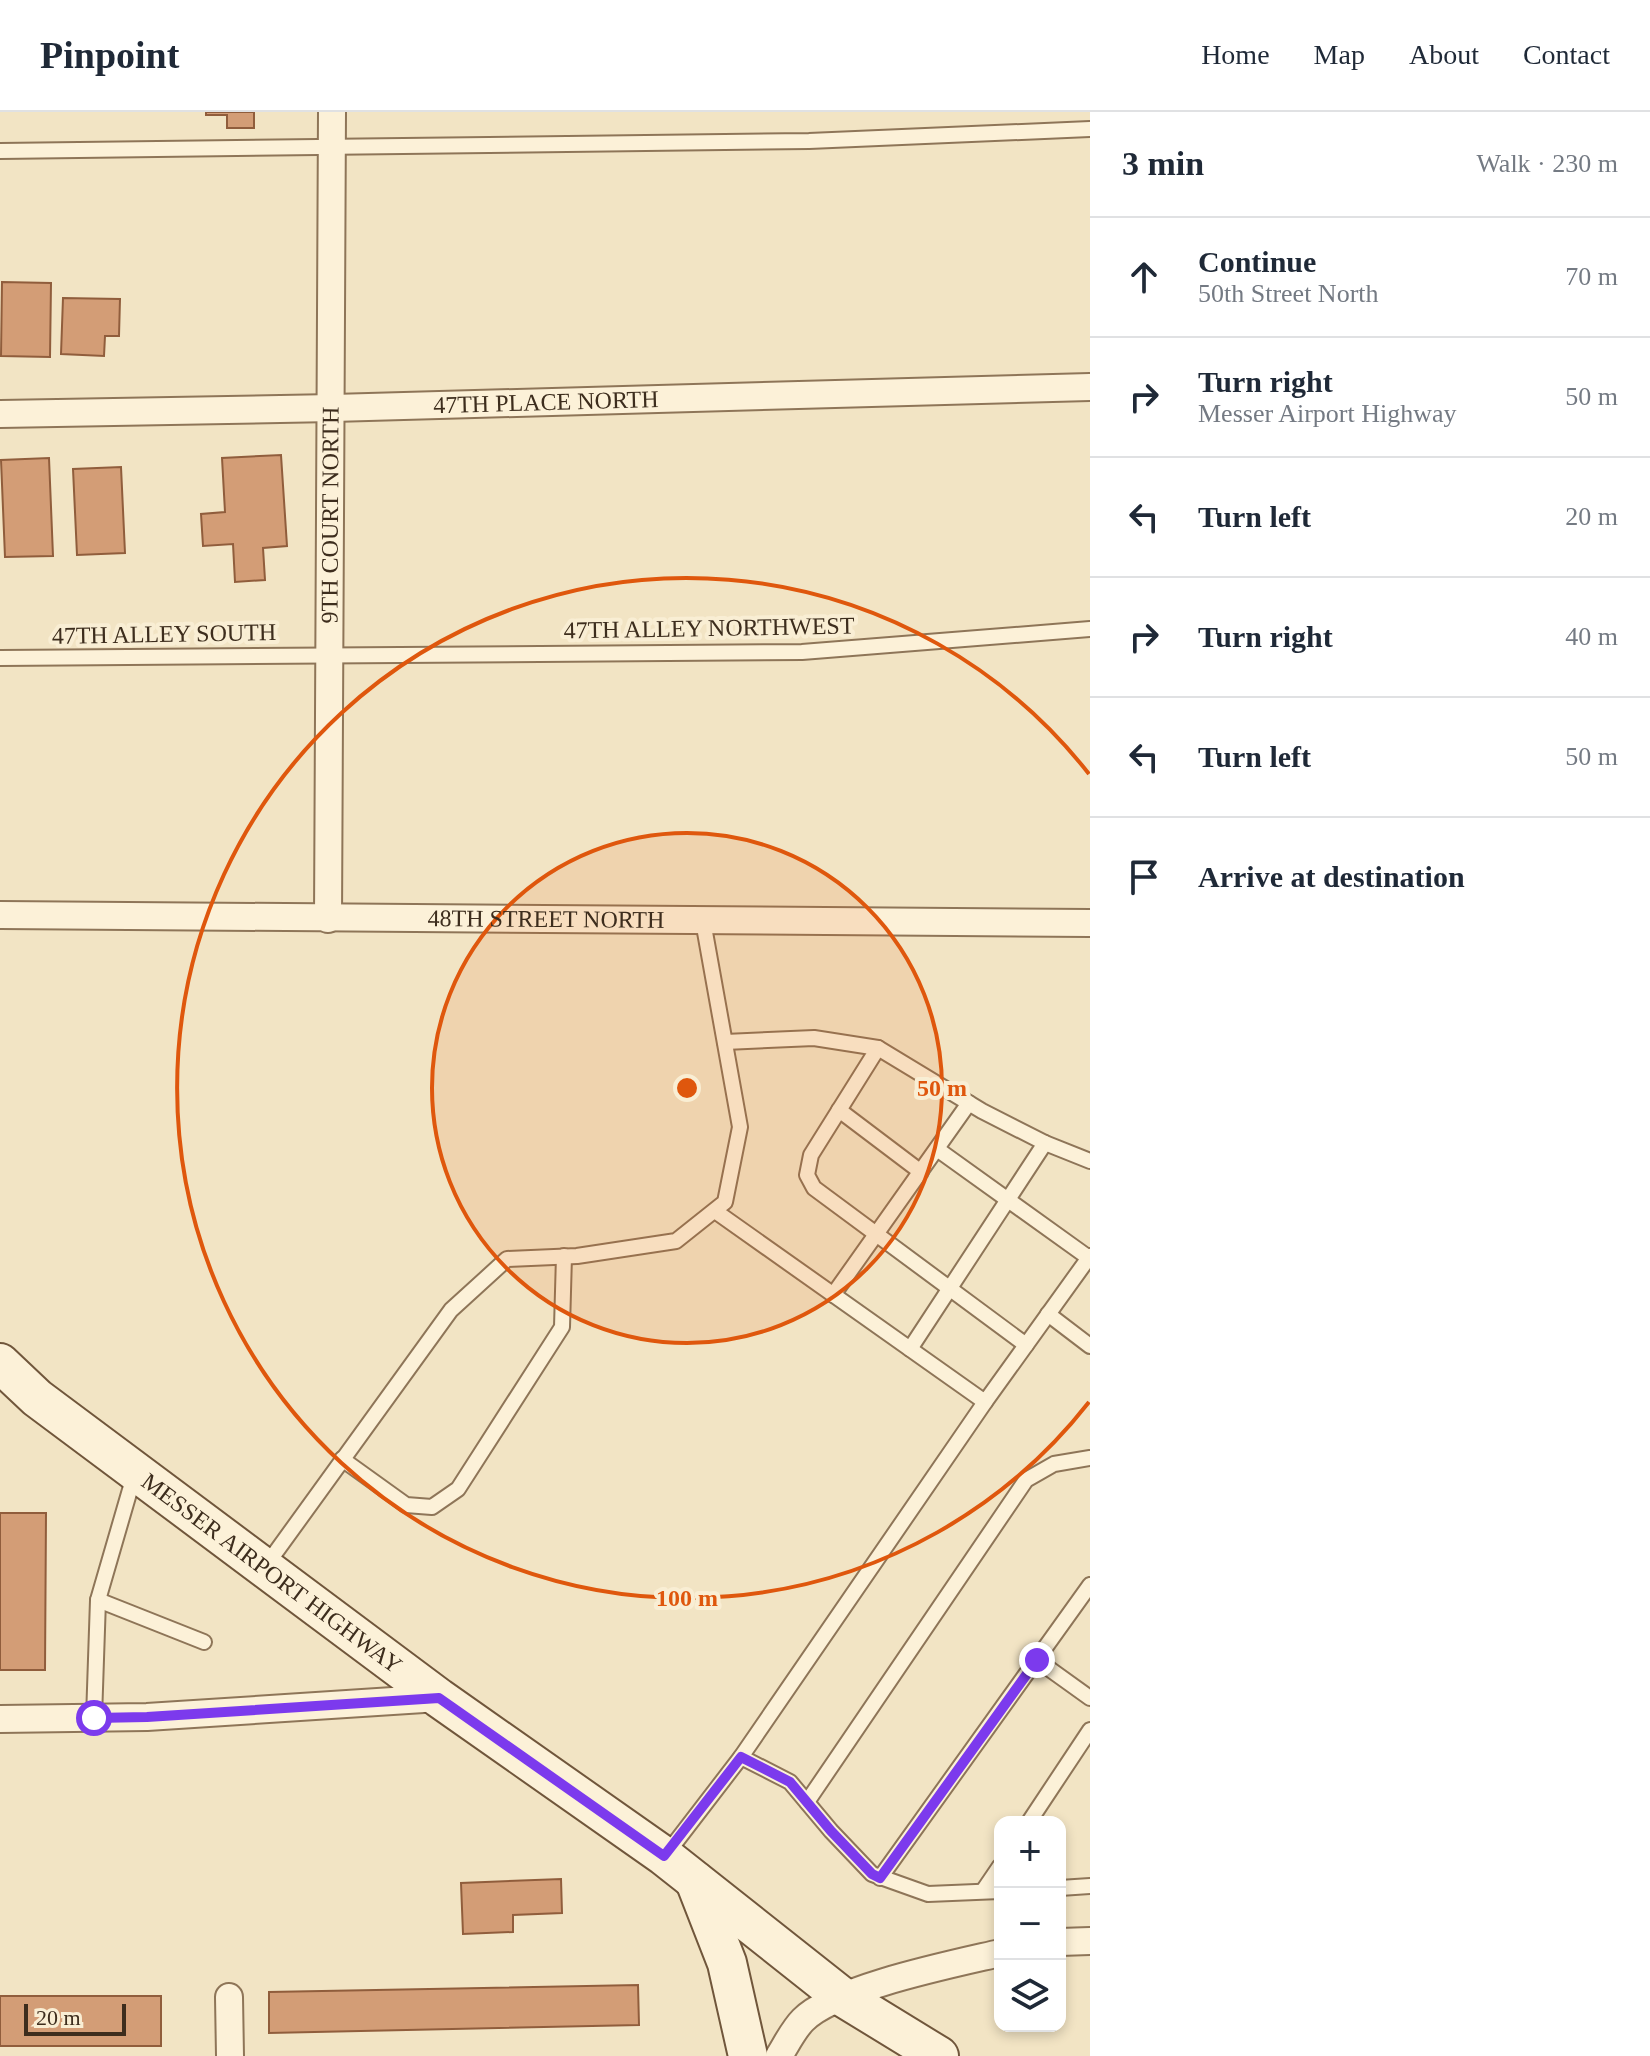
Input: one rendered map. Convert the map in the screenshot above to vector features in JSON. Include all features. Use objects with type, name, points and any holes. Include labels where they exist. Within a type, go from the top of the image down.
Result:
[{"type":"main road","name":"MESSER AIRPORT HIGHWAY","points":[[0,1363],[37,1398],[439,1698],[664,1856],[841,1996],[939,2056]]},
{"type":"main road","points":[[694,1879],[727,1963],[748,2056]]},
{"type":"street","name":"9TH COURT NORTH","points":[[328,919],[333,408],[332,112]]},
{"type":"street","name":"47TH PLACE NORTH","points":[[0,414],[1090,387]]},
{"type":"street","name":"48TH STREET NORTH","points":[[0,915],[1090,923]]},
{"type":"street","points":[[0,1719],[147,1717],[439,1698]]},
{"type":"street","points":[[1066,1942],[1090,1941]]},
{"type":"street","points":[[779,2056],[803,2019],[841,1996],[994,1954]]},
{"type":"street","points":[[229,1997],[230,2056]]},
{"type":"lane","points":[[0,151],[809,141],[1090,129]]},
{"type":"lane","name":"47TH ALLEY NORTHWEST","points":[[329,655],[802,652],[1090,629]]},
{"type":"lane","name":"47TH ALLEY SOUTH","points":[[0,658],[329,655]]},
{"type":"lane","points":[[265,1568],[451,1310],[507,1259],[564,1256],[676,1241],[725,1202],[740,1127],[703,921]]},
{"type":"lane","points":[[725,1042],[814,1038],[878,1048],[969,1103],[1045,1143],[1090,1161]]},
{"type":"lane","points":[[878,1048],[811,1155],[807,1175],[814,1188],[1026,1345]]},
{"type":"lane","points":[[833,1295],[969,1103]]},
{"type":"lane","points":[[839,1110],[921,1172]]},
{"type":"lane","points":[[910,1349],[1045,1143]]},
{"type":"lane","points":[[664,1856],[741,1757],[985,1402],[1089,1257],[937,1149]]},
{"type":"lane","points":[[715,1211],[985,1402]]},
{"type":"lane","points":[[342,1459],[406,1505],[432,1507],[458,1489],[562,1327],[564,1256]]},
{"type":"lane","points":[[1048,1314],[1090,1346]]},
{"type":"lane","points":[[807,1802],[1026,1480],[1054,1464],[1090,1458]]},
{"type":"lane","points":[[94,1718],[98,1600],[136,1471]]},
{"type":"lane","points":[[880,1878],[1090,1585]]},
{"type":"lane","points":[[98,1600],[204,1642]]},
{"type":"lane","points":[[1037,1660],[1090,1698]]},
{"type":"lane","points":[[1033,1816],[1090,1730]]},
{"type":"lane","points":[[741,1757],[790,1782],[872,1874],[928,1894],[994,1891]]},
{"type":"lane","points":[[983,1891],[994,1875]]},
{"type":"lane","points":[[1066,1888],[1090,1886]]},
{"type":"building","points":[[206,112],[254,112],[254,128],[227,128],[227,115],[206,115]]},
{"type":"building","points":[[2,282],[51,283],[50,357],[1,356]]},
{"type":"building","points":[[63,298],[120,299],[119,336],[105,336],[104,356],[61,354]]},
{"type":"building","points":[[281,455],[287,546],[263,548],[265,580],[235,582],[233,544],[203,546],[201,514],[225,512],[222,458]]},
{"type":"building","points":[[49,458],[53,556],[5,557],[1,460]]},
{"type":"building","points":[[121,467],[125,553],[77,555],[73,469]]},
{"type":"building","points":[[0,1513],[46,1513],[45,1670],[0,1670]]},
{"type":"building","points":[[561,1879],[562,1913],[513,1915],[513,1932],[463,1934],[461,1883]]},
{"type":"building","points":[[638,1985],[639,2025],[269,2033],[269,1992]]},
{"type":"building","points":[[0,1996],[161,1996],[161,2046],[0,2046]]},
{"type":"route","points":[[94,1718],[439,1698],[664,1856],[741,1757],[790,1782],[831,1831],[872,1874],[880,1878],[1037,1660]]}]
